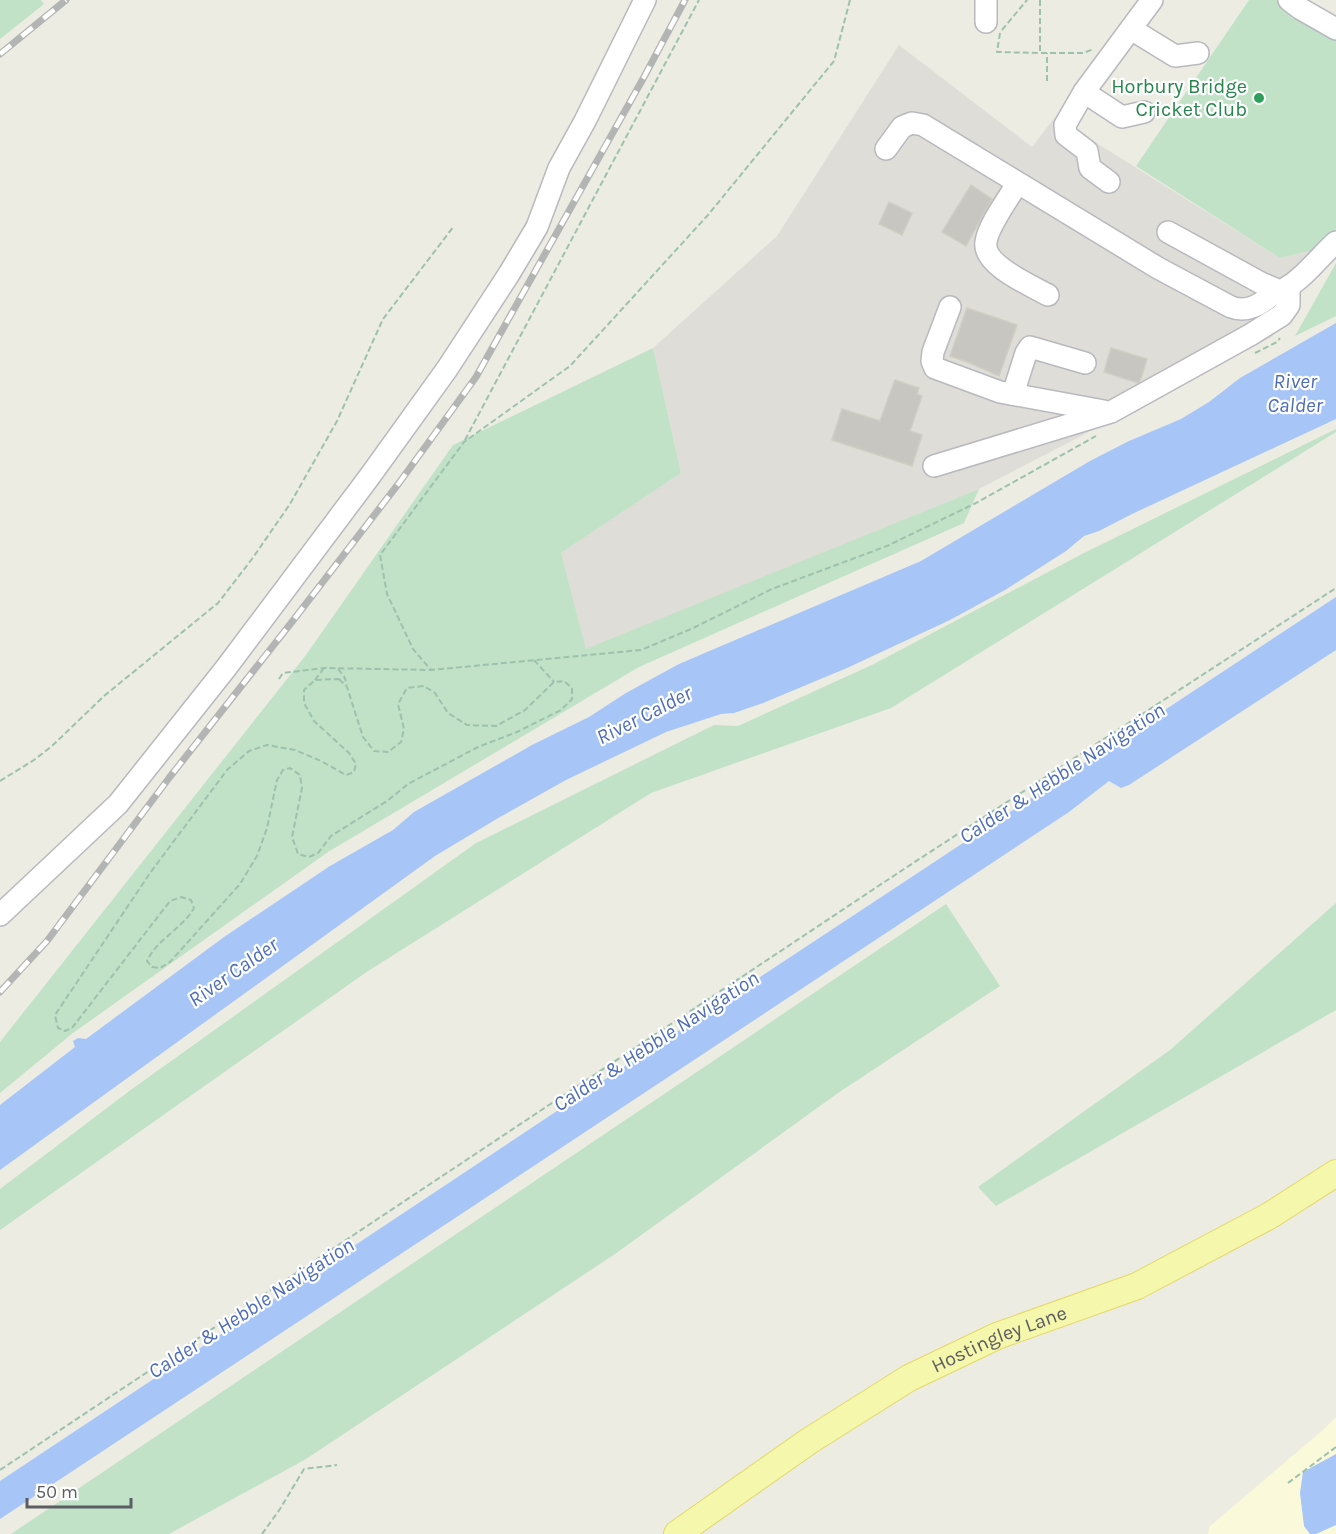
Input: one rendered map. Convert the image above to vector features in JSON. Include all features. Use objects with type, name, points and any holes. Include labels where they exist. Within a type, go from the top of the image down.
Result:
[{"type":"main road","name":"Hostingley Lane","points":[[677,1534],[809,1442],[909,1378],[997,1336],[1137,1286],[1269,1216],[1336,1173]]},
{"type":"street","points":[[0,915],[118,804],[226,668],[447,369],[537,227],[559,168],[645,0]]},
{"type":"street","points":[[986,0],[986,22]]},
{"type":"street","points":[[1109,182],[1090,168],[1087,152],[1066,135],[1065,125],[1084,92],[1152,0]]},
{"type":"street","points":[[1289,0],[1301,9],[1335,26]]},
{"type":"street","points":[[1131,29],[1175,56],[1198,53]]},
{"type":"street","points":[[1084,92],[1122,117],[1144,112]]},
{"type":"street","points":[[886,148],[902,127],[912,123],[923,125],[1158,268],[1239,310],[1260,304],[1283,289],[1336,242]]},
{"type":"street","points":[[1017,184],[988,235],[986,248],[988,254],[1003,270],[1048,295]]},
{"type":"street","points":[[934,466],[1111,412],[1250,335],[1282,315],[1289,305],[1283,289],[1168,232]]},
{"type":"street","points":[[950,307],[933,352],[932,361],[935,368],[1000,392],[1111,412]]},
{"type":"street","points":[[1013,394],[1030,347],[1085,363]]},
{"type":"path","points":[[431,670],[413,649],[387,594],[381,555],[464,442],[699,0]]},
{"type":"path","points":[[464,442],[570,366],[708,215],[834,61],[850,0]]},
{"type":"path","points":[[1027,0],[1000,33],[997,52],[1083,53],[1104,45],[1113,51]]},
{"type":"path","points":[[1040,0],[1040,53]]},
{"type":"path","points":[[1047,53],[1047,81]]},
{"type":"path","points":[[0,781],[52,746],[104,696],[218,603],[291,504],[337,421],[383,319],[454,226]]},
{"type":"path","points":[[1256,353],[1277,342],[1284,333]]},
{"type":"path","points":[[279,679],[283,673],[324,668],[431,670],[642,650],[691,629],[772,589],[887,546],[976,503],[1099,434]]},
{"type":"path","points":[[0,1470],[904,869],[1336,588]]},
{"type":"path","points":[[534,660],[554,682]]},
{"type":"path","points":[[324,668],[304,690],[304,703],[314,721],[350,753],[356,764],[354,772],[346,775],[295,750],[267,745],[249,750],[227,770],[150,873],[55,1015],[58,1028],[64,1031],[72,1028],[170,901],[181,897],[192,900],[194,908],[190,916],[152,950],[147,961],[152,967],[160,968],[170,962],[240,885],[257,856],[267,828],[277,780],[283,770],[290,768],[300,775],[302,788],[292,837],[298,854],[309,857],[318,853],[331,836],[387,801],[408,784],[478,747],[517,732],[561,710],[572,699],[572,688],[564,681],[554,682],[525,710],[496,726],[467,725],[448,713],[435,693],[424,686],[407,687],[398,704],[404,729],[401,742],[388,752],[374,751],[363,738],[344,676],[337,668]]},
{"type":"path","points":[[315,680],[339,679],[347,687]]},
{"type":"path","points":[[1288,1483],[1336,1447]]},
{"type":"path","points":[[262,1534],[304,1469],[337,1465]]},
{"type":"shaded area","points":[[0,0],[41,0],[44,4],[0,39]]},
{"type":"shaded area","name":"Horbury Bridge Cricket Club","points":[[1249,0],[1289,0],[1336,29],[1336,229],[1326,247],[1280,258],[1136,166]]},
{"type":"shaded area","points":[[899,45],[1032,147],[1055,117],[1280,258],[1326,247],[1272,337],[979,489],[586,650],[561,553],[681,473],[653,348],[777,236]]},
{"type":"shaded area","points":[[1336,263],[1336,316],[1295,336]]},
{"type":"shaded area","points":[[653,348],[681,473],[561,553],[586,649],[979,489],[964,523],[639,667],[328,852],[73,1033],[0,1093],[0,1042],[306,655],[453,445]]},
{"type":"shaded area","points":[[1336,429],[1336,432],[891,708],[651,793],[368,971],[0,1230],[0,1189],[132,1089],[476,843],[714,725],[738,726],[874,664],[1082,554]]},
{"type":"shaded area","points":[[1336,903],[1336,1010],[996,1206],[978,1187],[1170,1050]]},
{"type":"shaded area","points":[[946,904],[1000,986],[838,1093],[615,1254],[306,1459],[169,1534],[11,1534]]},
{"type":"shaded area","points":[[1336,1417],[1336,1534],[1208,1534],[1209,1527]]},
{"type":"water","name":"River Calder","points":[[1336,323],[1336,419],[1084,536],[1066,551],[1005,590],[950,620],[847,668],[763,703],[666,732],[566,780],[500,817],[435,856],[0,1170],[0,1105],[75,1047],[73,1041],[78,1038],[86,1039],[224,937],[330,866],[393,830],[414,812],[532,745],[589,717],[626,693],[679,664],[921,561],[1090,461],[1129,441],[1181,419],[1209,402],[1240,378]]},
{"type":"water","points":[[1336,597],[1336,650],[1129,785],[1121,788],[1109,781],[1069,812],[0,1519],[0,1481]]},
{"type":"water","points":[[1336,1454],[1336,1525],[1316,1534],[1310,1534],[1304,1526],[1300,1493],[1303,1472]]},
{"type":"building","points":[[971,185],[992,199],[966,246],[942,232]]},
{"type":"building","points":[[889,202],[912,213],[902,235],[879,224]]},
{"type":"building","points":[[967,308],[1017,325],[999,376],[950,356]]},
{"type":"building","points":[[1111,348],[1147,359],[1138,383],[1104,372]]},
{"type":"building","points":[[895,380],[919,388],[917,394],[922,396],[910,431],[922,435],[912,466],[832,440],[842,409],[880,421]]},
{"type":"railway","points":[[0,54],[66,0]]},
{"type":"railway","points":[[0,992],[47,941],[169,778],[399,483],[476,377],[685,0]]},
{"type":"place","name":"Horbury Bridge Cricket Club","points":[[1259,98]]},
{"type":"water label","name":"Calder & Hebble Navigation","points":[[1062,773]]},
{"type":"water label","name":"Calder & Hebble Navigation","points":[[656,1041]]},
{"type":"water label","name":"Calder & Hebble Navigation","points":[[251,1308]]}]
